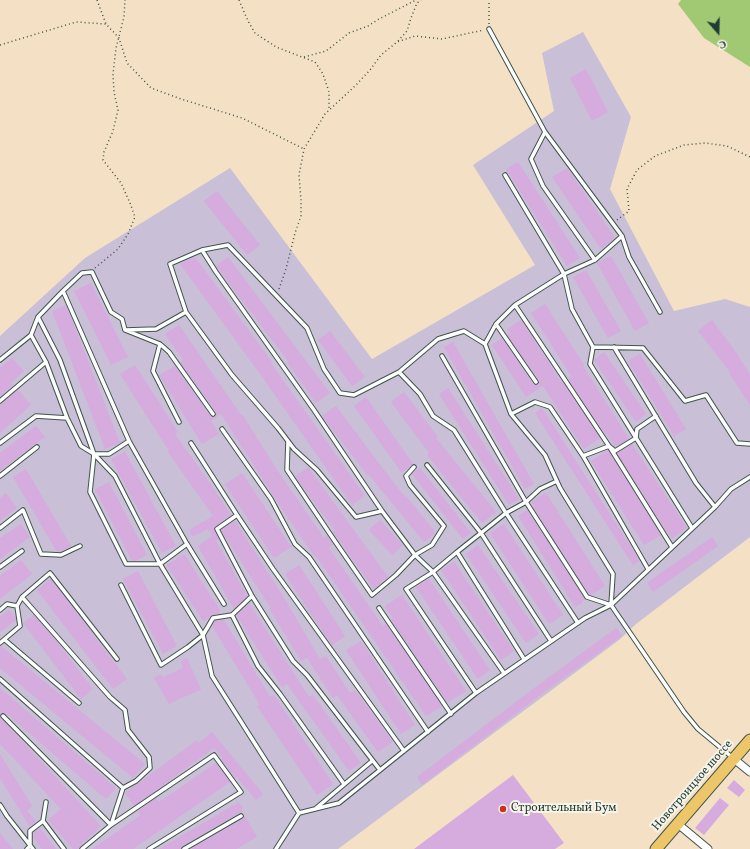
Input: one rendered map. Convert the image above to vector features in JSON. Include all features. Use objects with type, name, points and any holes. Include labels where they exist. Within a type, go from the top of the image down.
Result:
[{"type":"main road","name":"Новотроицкое шоссе","points":[[656,849],[750,740]]},
{"type":"street","points":[[734,759],[750,772]]},
{"type":"street","points":[[678,824],[708,849]]},
{"type":"lane","points":[[489,29],[545,132],[622,236],[629,257],[660,312]]},
{"type":"lane","points":[[545,132],[531,159],[543,186],[595,260]]},
{"type":"lane","points":[[505,175],[564,274],[572,309],[594,347],[590,364],[692,528]]},
{"type":"lane","points":[[485,344],[496,324],[515,305],[564,274],[595,260],[622,236]]},
{"type":"lane","points":[[382,511],[356,517],[317,470],[294,449],[278,428],[232,375],[186,312],[170,264],[202,250],[228,245],[307,328],[324,369],[340,393],[354,396],[399,372],[438,339],[464,331],[485,344],[511,414],[546,455],[560,488],[614,574],[611,605]]},
{"type":"lane","points":[[202,250],[314,410],[382,511],[415,555],[433,572],[504,673]]},
{"type":"lane","points":[[0,360],[31,335],[38,317],[82,273],[92,272],[111,312],[122,318],[125,330]]},
{"type":"lane","points":[[63,291],[129,442],[187,544],[224,604]]},
{"type":"lane","points":[[515,305],[609,446],[672,547]]},
{"type":"lane","points":[[125,330],[156,329],[186,312]]},
{"type":"lane","points":[[38,317],[60,360],[94,454],[90,492],[122,558],[126,564],[160,564],[187,544]]},
{"type":"lane","points":[[496,324],[536,382]]},
{"type":"lane","points":[[125,330],[160,344],[169,352],[213,414]]},
{"type":"lane","points":[[31,335],[46,362],[67,418],[81,446],[94,454],[115,476],[160,564],[203,635],[212,676],[299,814]]},
{"type":"lane","points":[[160,344],[153,371],[179,422]]},
{"type":"lane","points":[[594,347],[643,348],[685,401],[706,395],[737,442],[750,444]]},
{"type":"lane","points":[[614,347],[696,483],[715,507]]},
{"type":"lane","points":[[442,356],[526,502],[587,597],[611,605],[684,712],[698,729],[734,759]]},
{"type":"lane","points":[[0,401],[46,362]]},
{"type":"lane","points":[[399,372],[420,394],[433,416],[454,430],[506,513],[578,622]]},
{"type":"lane","points":[[511,414],[535,402],[550,407],[583,456],[648,569]]},
{"type":"lane","points":[[0,443],[36,416],[67,418]]},
{"type":"lane","points":[[636,438],[637,429],[656,416]]},
{"type":"lane","points":[[222,429],[271,499],[296,544],[309,557],[428,732]]},
{"type":"lane","points":[[609,446],[615,451],[636,438]]},
{"type":"lane","points":[[288,441],[287,470],[372,594],[396,575],[415,555],[432,545],[444,526],[410,485],[406,476],[414,468]]},
{"type":"lane","points":[[94,454],[109,454],[129,442]]},
{"type":"lane","points":[[191,443],[273,569],[404,751]]},
{"type":"lane","points":[[583,456],[609,446]]},
{"type":"lane","points":[[0,476],[37,447]]},
{"type":"lane","points":[[427,464],[481,533],[552,641]]},
{"type":"lane","points":[[276,849],[299,814],[339,803],[476,693],[578,622],[611,605],[715,507],[731,489],[750,477]]},
{"type":"lane","points":[[476,693],[406,589],[433,572],[506,513],[526,502],[540,489],[557,481]]},
{"type":"lane","points":[[0,528],[23,510],[41,554],[61,555],[80,546]]},
{"type":"lane","points":[[237,515],[217,529],[252,596],[293,661],[307,675],[380,770]]},
{"type":"lane","points":[[0,567],[22,551]]},
{"type":"lane","points":[[458,552],[524,660]]},
{"type":"lane","points":[[0,643],[20,626],[17,606],[22,596],[50,572],[117,659]]},
{"type":"lane","points":[[121,585],[161,665],[203,635],[213,618],[232,615],[252,596]]},
{"type":"lane","points":[[22,596],[110,697],[124,710],[128,730],[149,757],[150,768],[136,781],[123,788],[111,825]]},
{"type":"lane","points":[[0,610],[7,604],[17,606]]},
{"type":"lane","points":[[379,608],[451,714]]},
{"type":"lane","points":[[232,615],[258,666],[280,694],[344,784]]},
{"type":"lane","points":[[5,640],[79,703]]},
{"type":"lane","points":[[0,679],[123,788]]},
{"type":"lane","points":[[3,716],[111,825]]},
{"type":"lane","points":[[82,849],[111,825],[214,755],[241,792],[149,849]]},
{"type":"lane","points":[[314,809],[372,761]]},
{"type":"lane","points":[[32,847],[30,831],[43,821],[46,802]]},
{"type":"lane","points":[[0,805],[32,847]]},
{"type":"lane","points":[[184,849],[241,816]]},
{"type":"lane","points":[[43,821],[64,849]]},
{"type":"lane","points":[[27,849],[32,847]]},
{"type":"path","points":[[97,0],[106,24],[118,38],[126,63],[152,88],[181,99],[242,118],[304,149]]},
{"type":"path","points":[[92,272],[118,249],[128,234],[135,217],[121,183],[103,160],[104,152],[113,131],[118,110],[114,92],[113,74],[116,48],[124,17],[126,0]]},
{"type":"path","points":[[239,0],[255,33],[276,47],[315,62],[323,74],[329,92],[329,110]]},
{"type":"path","points":[[304,57],[326,51],[349,33],[368,26],[416,0]]},
{"type":"path","points":[[277,296],[286,269],[294,233],[301,216],[299,175],[304,149],[325,114],[370,70],[381,55],[397,42],[407,31],[411,18],[421,0]]},
{"type":"path","points":[[397,42],[416,36],[442,39],[489,29],[489,0]]},
{"type":"path","points":[[0,45],[76,22],[106,24]]},
{"type":"path","points":[[613,224],[628,211],[627,189],[637,170],[655,156],[684,145],[705,143],[727,146],[750,157]]},
{"type":"shaded area","points":[[583,32],[631,117],[610,189],[674,311],[725,299],[750,307],[750,537],[636,624],[619,640],[338,849],[0,849],[0,336],[85,258],[230,168],[372,359],[535,265],[473,165],[554,111],[542,53]]},
{"type":"green space","points":[[681,0],[750,0],[750,67],[704,38],[678,4]]},
{"type":"building","points":[[586,69],[608,112],[592,121],[570,78]]},
{"type":"building","points":[[518,162],[580,258],[567,266],[506,169]]},
{"type":"building","points":[[567,168],[615,238],[601,249],[552,177]]},
{"type":"building","points":[[217,191],[260,245],[247,255],[204,201]]},
{"type":"building","points":[[611,256],[649,323],[635,331],[597,263]]},
{"type":"building","points":[[195,257],[272,362],[271,363],[365,496],[352,505],[263,378],[180,264]]},
{"type":"building","points":[[228,257],[330,393],[316,403],[287,362],[288,361],[216,266]]},
{"type":"building","points":[[586,270],[621,331],[608,338],[573,277]]},
{"type":"building","points":[[91,283],[128,357],[111,365],[74,291]]},
{"type":"building","points":[[545,304],[629,439],[615,447],[568,379],[572,377],[531,313]]},
{"type":"building","points":[[66,305],[120,443],[105,449],[52,311]]},
{"type":"building","points":[[521,320],[600,438],[584,449],[543,386],[526,397],[492,345],[502,338],[533,384],[538,384],[539,380],[507,335],[510,333],[507,329]]},
{"type":"building","points":[[712,320],[750,374],[750,405],[729,373],[730,372],[698,331]]},
{"type":"building","points":[[179,325],[241,415],[242,414],[277,470],[324,538],[327,536],[333,544],[328,547],[383,626],[386,624],[442,706],[426,716],[280,506],[221,414],[211,421],[219,434],[202,444],[159,375],[175,366],[210,416],[216,416],[216,412],[180,362],[183,360],[165,334]]},
{"type":"building","points":[[330,331],[365,377],[352,386],[318,340]]},
{"type":"building","points":[[453,342],[534,484],[525,489],[444,347]]},
{"type":"building","points":[[604,352],[646,414],[636,422],[594,360]]},
{"type":"building","points":[[640,354],[686,429],[674,436],[628,361]]},
{"type":"building","points":[[12,358],[24,371],[11,383],[13,385],[0,397],[0,368]]},
{"type":"building","points":[[135,365],[178,432],[175,434],[231,515],[215,526],[214,529],[219,539],[216,541],[247,596],[234,609],[198,546],[212,536],[208,529],[192,537],[189,530],[213,516],[168,452],[169,451],[120,374]]},
{"type":"building","points":[[448,388],[519,499],[509,505],[439,394]]},
{"type":"building","points":[[18,390],[31,405],[0,433],[0,404]]},
{"type":"building","points":[[404,392],[438,437],[436,438],[496,512],[482,523],[427,455],[429,453],[391,402]]},
{"type":"building","points":[[366,397],[413,464],[402,473],[354,406]]},
{"type":"building","points":[[336,406],[405,497],[406,496],[436,533],[424,542],[369,475],[368,476],[322,416]]},
{"type":"building","points":[[542,408],[638,558],[639,561],[633,565],[535,413]]},
{"type":"building","points":[[36,426],[45,437],[0,471],[0,453]]},
{"type":"building","points":[[632,444],[687,528],[672,538],[666,531],[617,453]]},
{"type":"building","points":[[608,450],[661,535],[644,545],[591,461]]},
{"type":"building","points":[[125,452],[176,546],[162,553],[111,459]]},
{"type":"building","points":[[308,467],[388,577],[374,589],[333,532],[335,530],[295,477]]},
{"type":"building","points":[[420,468],[471,533],[463,539],[412,474]]},
{"type":"building","points":[[26,469],[71,546],[60,552],[57,552],[13,477]]},
{"type":"building","points":[[242,473],[291,547],[274,558],[225,484]]},
{"type":"building","points":[[109,482],[147,555],[135,561],[132,561],[95,489]]},
{"type":"building","points":[[6,493],[17,508],[0,521],[0,498]]},
{"type":"building","points":[[546,493],[605,586],[591,595],[533,507],[532,501]]},
{"type":"building","points":[[527,510],[585,599],[575,607],[518,516]]},
{"type":"building","points":[[380,520],[403,545],[392,555],[369,530]]},
{"type":"building","points":[[235,521],[286,601],[320,659],[326,656],[350,693],[355,690],[393,742],[378,752],[337,695],[333,698],[307,658],[301,661],[269,608],[270,607],[221,530]]},
{"type":"building","points":[[21,524],[30,537],[0,559],[0,538]]},
{"type":"building","points":[[504,524],[563,615],[549,624],[490,533]]},
{"type":"building","points":[[712,537],[718,546],[653,592],[647,583]]},
{"type":"building","points":[[478,545],[539,634],[526,643],[466,554]]},
{"type":"building","points":[[184,554],[220,610],[220,614],[211,615],[208,619],[203,621],[167,565]]},
{"type":"building","points":[[21,560],[32,574],[0,599],[0,576]]},
{"type":"building","points":[[454,562],[514,651],[501,660],[441,570]]},
{"type":"building","points":[[299,565],[345,636],[332,645],[285,574]]},
{"type":"building","points":[[138,571],[177,646],[163,654],[123,579]]},
{"type":"building","points":[[51,579],[127,679],[113,689],[37,590]]},
{"type":"building","points":[[429,579],[490,670],[478,679],[416,587]]},
{"type":"building","points":[[402,595],[466,691],[449,702],[447,702],[391,620],[393,619],[385,606]]},
{"type":"building","points":[[249,603],[309,697],[313,695],[361,763],[349,771],[287,684],[282,687],[245,629],[237,615]]},
{"type":"building","points":[[9,610],[16,620],[0,632],[0,617]]},
{"type":"building","points":[[34,615],[54,638],[93,689],[81,699],[23,623]]},
{"type":"building","points":[[224,620],[270,697],[274,695],[333,784],[317,795],[257,706],[260,705],[212,626],[215,621]]},
{"type":"building","points":[[616,628],[622,636],[543,693],[422,785],[417,777]]},
{"type":"building","points":[[361,641],[415,725],[401,734],[346,650]]},
{"type":"building","points":[[0,646],[145,764],[133,778],[0,668]]},
{"type":"building","points":[[187,658],[201,690],[169,704],[154,678],[161,674],[163,677],[183,668],[181,661]]},
{"type":"building","points":[[0,688],[116,788],[106,799],[7,714],[6,715],[3,713],[0,715]]},
{"type":"building","points":[[0,717],[101,826],[77,849],[73,849],[48,820],[61,809],[0,744]]},
{"type":"building","points":[[212,732],[263,794],[256,800],[237,777],[235,778],[221,759],[223,758],[214,748],[134,806],[125,793],[197,740],[199,743]]},
{"type":"building","points":[[0,754],[32,806],[27,811],[36,822],[30,827],[0,778]]},
{"type":"building","points":[[216,763],[230,782],[133,849],[92,849],[141,815],[138,811],[156,798],[159,802]]},
{"type":"building","name":"Строительный Бум","points":[[513,775],[564,843],[555,849],[414,849]]},
{"type":"building","points":[[734,780],[745,790],[739,797],[727,788]]},
{"type":"building","points":[[720,798],[729,805],[704,835],[695,828]]},
{"type":"building","points":[[239,802],[243,808],[241,810],[243,814],[239,813],[182,846],[181,849],[159,849]]},
{"type":"building","points":[[244,815],[257,837],[236,849],[190,849],[243,819]]},
{"type":"building","points":[[40,828],[56,849],[42,849],[33,837],[34,832]]},
{"type":"building","points":[[0,833],[13,849],[0,849]]},
{"type":"place","name":"Строительный Бум","points":[[503,809]]}]
